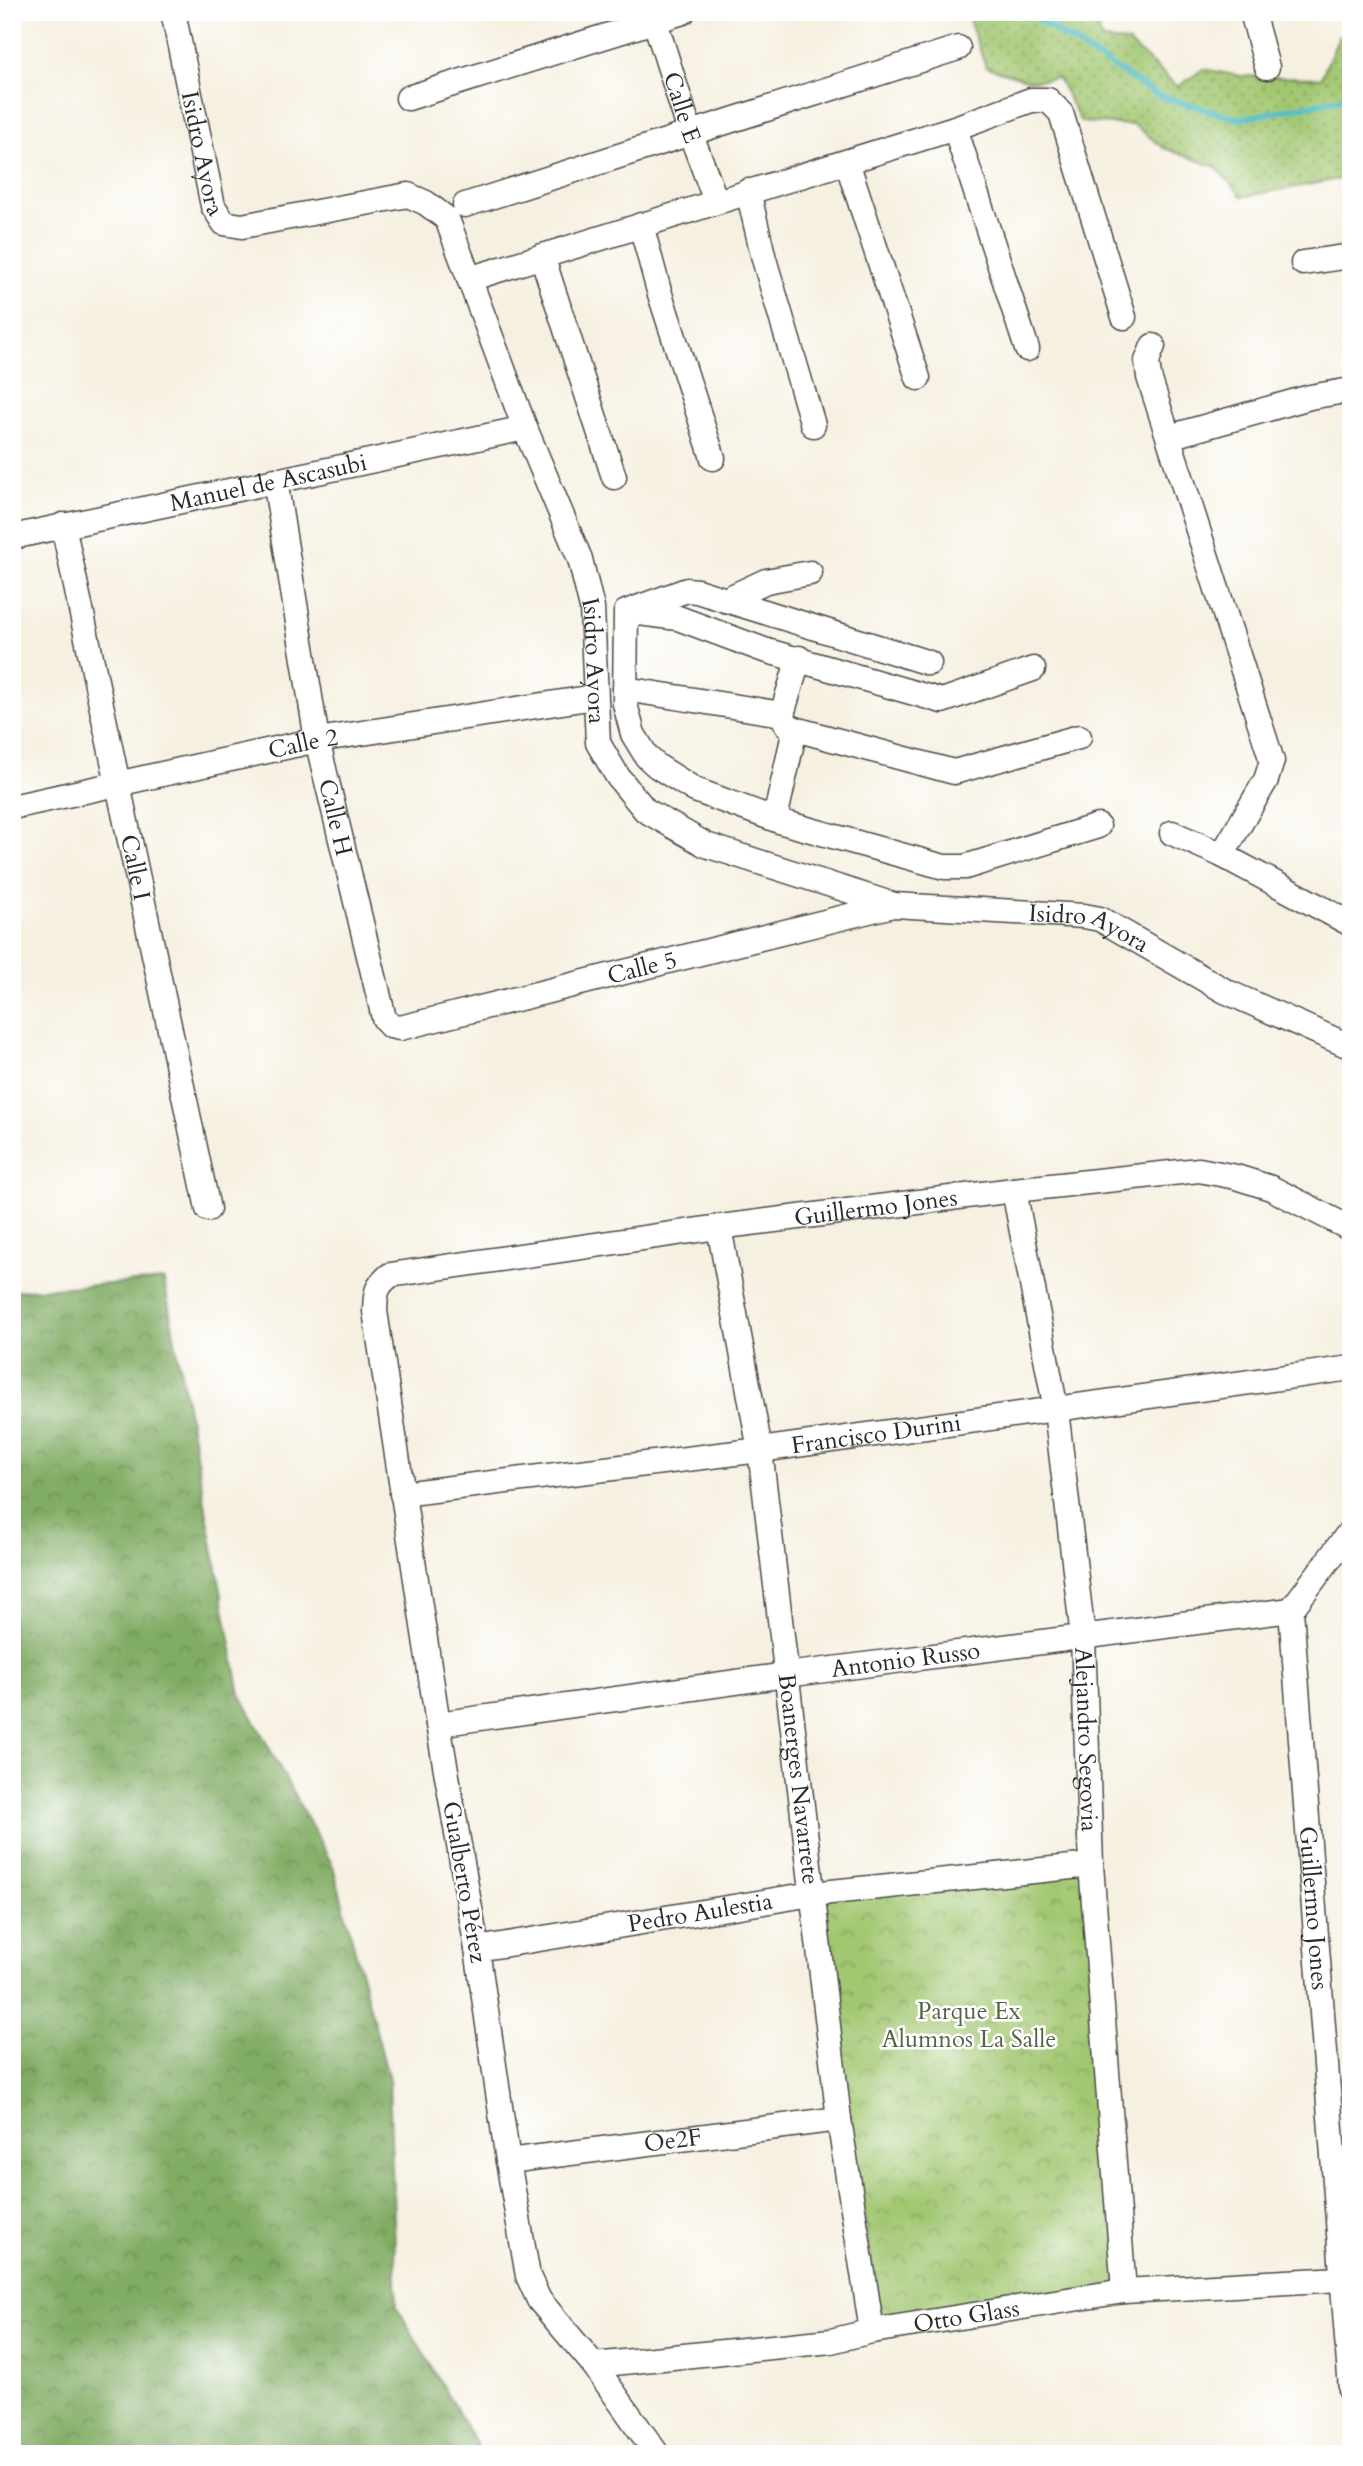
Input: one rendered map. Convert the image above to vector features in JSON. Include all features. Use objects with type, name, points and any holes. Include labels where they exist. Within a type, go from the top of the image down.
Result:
[{"type":"street","name":"Isidro Ayora","points":[[173,12],[212,206],[224,223],[243,226],[408,195],[426,202],[447,219],[525,428],[580,559],[592,608],[598,743],[618,776],[645,810],[706,845],[894,905],[1100,919],[1225,991],[1351,1047]]},
{"type":"street","points":[[408,98],[653,17],[683,12]]},
{"type":"street","points":[[1252,12],[1267,67]]},
{"type":"street","name":"Calle E","points":[[653,17],[690,132],[716,201]]},
{"type":"street","points":[[465,205],[958,48]]},
{"type":"street","points":[[468,279],[955,128],[1031,100],[1048,100],[1061,113],[1124,317]]},
{"type":"street","points":[[955,128],[1027,349]]},
{"type":"street","points":[[848,162],[918,378]]},
{"type":"street","points":[[748,191],[764,259],[813,425]]},
{"type":"street","points":[[641,225],[659,291],[713,458]]},
{"type":"street","points":[[542,256],[614,477]]},
{"type":"street","points":[[1303,263],[1351,256]]},
{"type":"street","points":[[1153,346],[1147,361],[1149,377],[1272,761],[1266,780],[1222,855]]},
{"type":"street","points":[[1169,437],[1310,397],[1351,390]]},
{"type":"street","name":"Manuel de Ascasubi","points":[[12,537],[525,428]]},
{"type":"street","name":"Calle H","points":[[275,480],[317,740],[384,1018],[390,1026]]},
{"type":"street","name":"Calle I","points":[[63,525],[208,1209]]},
{"type":"street","points":[[725,600],[766,581],[810,573]]},
{"type":"street","points":[[626,612],[687,590],[929,663]]},
{"type":"street","points":[[592,608],[678,618],[764,650],[942,701],[1033,669]]},
{"type":"street","points":[[626,612],[627,720],[639,746],[657,766],[695,790],[775,819],[952,868],[976,864],[1097,826]]},
{"type":"street","points":[[775,819],[799,658]]},
{"type":"street","points":[[625,689],[789,721],[954,772],[1079,737]]},
{"type":"street","name":"Calle 2","points":[[12,807],[317,740],[595,698]]},
{"type":"street","points":[[1172,833],[1222,855],[1351,925]]},
{"type":"street","name":"Calle 5","points":[[390,1026],[400,1028],[894,905]]},
{"type":"street","name":"Guillermo Jones","points":[[390,1275],[719,1227],[1199,1170],[1236,1177],[1271,1188],[1351,1229]]},
{"type":"street","name":"Alejandro Segovia","points":[[1014,1190],[1056,1410],[1083,1637],[1091,1865],[1124,2291]]},
{"type":"street","name":"Boanerges Navarrete","points":[[719,1227],[760,1450],[839,2119],[872,2331]]},
{"type":"street","name":"Gualberto Pérez","points":[[390,1275],[375,1293],[375,1311],[438,1724],[477,1949],[528,2276],[540,2300],[594,2365],[657,2454]]},
{"type":"street","name":"Francisco Durini","points":[[402,1494],[760,1450],[1351,1368]]},
{"type":"street","points":[[1291,1610],[1351,1530]]},
{"type":"street","name":"Guillermo Jones","points":[[1291,1610],[1351,2389]]},
{"type":"street","name":"Antonio Russo","points":[[438,1724],[786,1675],[1291,1610]]},
{"type":"street","name":"Pedro Aulestia","points":[[477,1949],[812,1894],[1091,1865]]},
{"type":"street","name":"Oe2F","points":[[508,2161],[839,2119]]},
{"type":"street","name":"Otto Glass","points":[[594,2365],[831,2341],[872,2331],[1124,2291],[1341,2279]]},
{"type":"green space","points":[[966,12],[1093,12],[1102,40],[1128,42],[1178,87],[1203,69],[1241,76],[1321,78],[1339,37],[1351,38],[1351,177],[1242,197],[1216,167],[1164,148],[1134,125],[1081,122],[1058,78],[1032,81],[986,67]]},
{"type":"green space","points":[[164,1280],[240,1694],[333,1866],[389,2080],[397,2307],[482,2454],[12,2454],[12,1291]]},
{"type":"green space","name":"Parque Ex Alumnos La Salle","points":[[1091,1865],[1124,2291],[881,2322],[812,1894]]},
{"type":"waterway","points":[[1033,12],[1038,20],[1159,96],[1238,119],[1351,97]]}]
